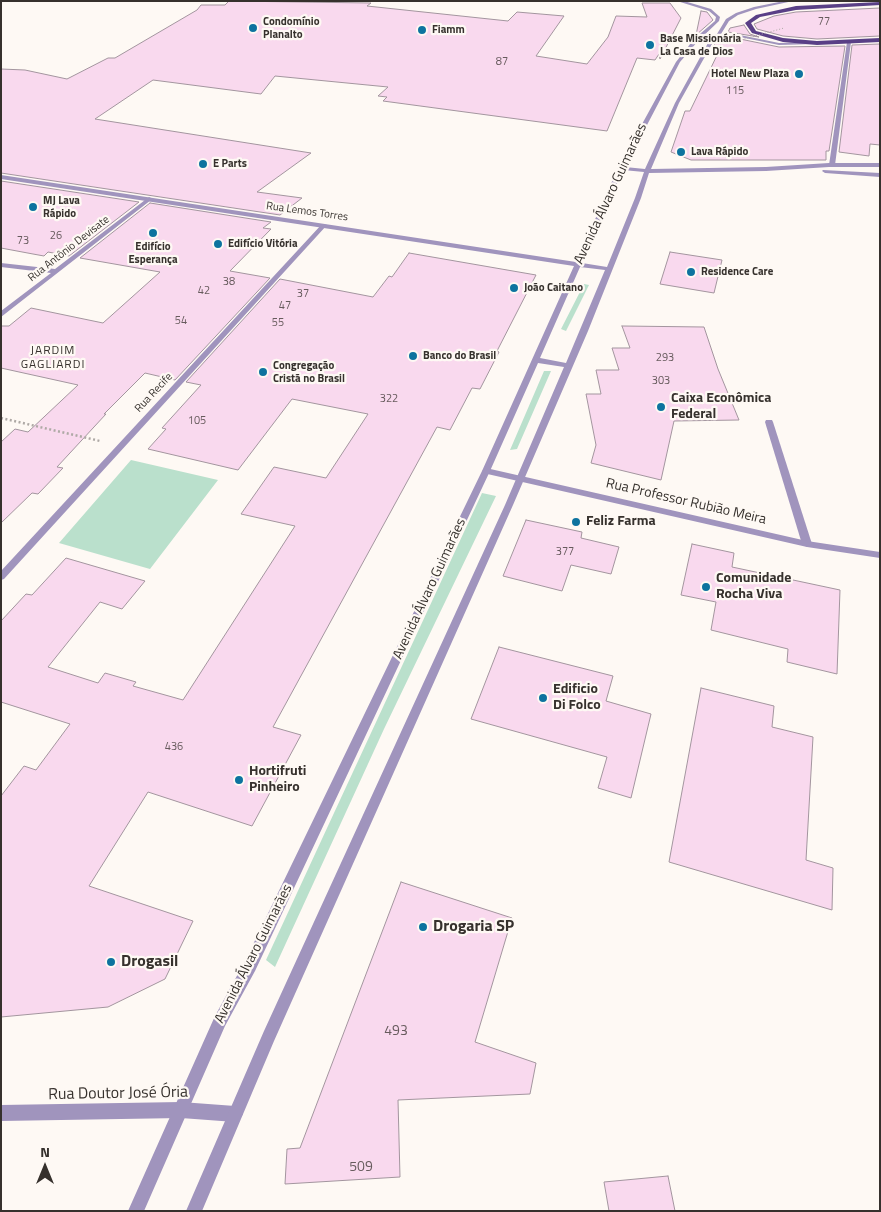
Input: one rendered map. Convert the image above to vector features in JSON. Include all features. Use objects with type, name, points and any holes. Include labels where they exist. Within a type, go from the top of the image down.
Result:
[{"type":"main road","points":[[698,1],[730,1]]},
{"type":"main road","points":[[814,1],[879,3]]},
{"type":"main road","points":[[879,3],[796,8],[754,18],[748,23],[751,30],[783,40],[817,43],[880,40]]},
{"type":"street","name":"Avenida Álvaro Guimarães","points":[[136,1211],[220,1021],[250,966],[486,471],[621,168],[671,74],[687,50],[716,22],[718,17],[706,8],[679,1]]},
{"type":"street","name":"Avenida Álvaro Guimarães","points":[[194,1211],[235,1114],[569,366],[638,198],[647,171],[677,103],[710,42],[729,28],[730,18],[756,8],[791,1]]},
{"type":"street","points":[[729,28],[745,38]]},
{"type":"street","points":[[702,35],[745,38],[779,44],[817,43]]},
{"type":"street","points":[[832,165],[849,42]]},
{"type":"street","points":[[621,168],[647,171],[880,165]]},
{"type":"street","points":[[766,169],[880,175]]},
{"type":"street","name":"Rua Lemos Torres","points":[[1,177],[609,269]]},
{"type":"street","name":"Rua Antônio Devisate","points":[[1,314],[149,199]]},
{"type":"street","name":"Rua Recife","points":[[1,577],[120,445],[324,225]]},
{"type":"street","points":[[1,265],[55,272]]},
{"type":"street","points":[[536,360],[569,366]]},
{"type":"street","points":[[769,422],[807,544]]},
{"type":"street","name":"Rua Professor Rubião Meira","points":[[486,471],[520,477],[807,544],[880,556]]},
{"type":"street","name":"Rua Doutor José Ória","points":[[1,1113],[181,1110],[235,1114]]},
{"type":"path","points":[[730,44],[784,28]]},
{"type":"path","points":[[745,38],[771,31]]},
{"type":"path","points":[[1,418],[120,445]]},
{"type":"green space","points":[[584,284],[589,285],[566,331],[561,329]]},
{"type":"green space","points":[[544,371],[551,371],[517,449],[510,450]]},
{"type":"green space","points":[[131,460],[218,480],[150,569],[59,543]]},
{"type":"green space","points":[[482,493],[496,496],[384,729],[275,967],[266,960]]},
{"type":"building","points":[[229,1],[371,3],[367,6],[508,21],[517,12],[564,16],[536,56],[587,64],[608,37],[616,16],[647,17],[642,3],[670,3],[681,18],[660,59],[659,54],[655,60],[637,58],[607,131],[383,101],[387,97],[378,96],[388,87],[275,76],[261,94],[153,80],[95,119],[311,153],[257,192],[302,198],[280,215],[1,173],[1,69],[25,70],[67,79],[108,58],[115,58],[197,10],[201,5],[225,5]]},
{"type":"building","points":[[880,8],[880,36],[817,39],[783,36],[757,29],[754,24],[774,16],[796,12]]},
{"type":"building","points":[[701,11],[707,12],[713,20],[696,35]]},
{"type":"building","points":[[744,25],[750,34],[759,37],[728,32],[730,28]]},
{"type":"building","points":[[720,39],[740,39],[779,47],[845,46],[826,160],[691,160],[671,152],[685,111],[690,111],[721,47],[713,46]]},
{"type":"building","points":[[880,44],[880,145],[870,144],[869,156],[839,152],[852,45]]},
{"type":"building","points":[[1,181],[139,202],[69,256],[48,252],[44,256],[1,248]]},
{"type":"building","points":[[150,203],[271,222],[263,228],[271,229],[230,271],[270,278],[175,380],[145,373],[104,414],[106,414],[57,467],[63,468],[38,494],[32,493],[1,523],[1,442],[15,429],[28,432],[78,385],[1,368],[1,326],[9,326],[31,308],[103,323],[160,272],[80,258]]},
{"type":"building","name":"Residence Care","points":[[670,252],[722,260],[714,293],[660,284]]},
{"type":"building","points":[[409,253],[536,275],[480,389],[472,388],[450,430],[437,427],[273,727],[301,735],[252,826],[148,792],[89,886],[193,921],[165,979],[108,1007],[1,1017],[1,796],[24,766],[36,770],[70,724],[1,702],[1,621],[26,594],[32,595],[66,558],[145,581],[122,609],[100,602],[48,667],[98,683],[105,673],[136,682],[133,686],[183,700],[295,526],[241,514],[274,467],[326,478],[368,414],[292,399],[238,470],[148,449],[166,429],[162,428],[201,385],[186,382],[280,279],[373,297],[389,276],[392,277]]},
{"type":"building","points":[[622,326],[704,327],[718,369],[739,420],[674,421],[661,480],[591,463],[596,445],[586,394],[601,394],[596,370],[619,370],[612,348],[630,348]]},
{"type":"building","points":[[526,520],[582,532],[581,538],[619,547],[611,574],[571,565],[562,591],[503,576]]},
{"type":"building","points":[[692,544],[734,553],[732,567],[840,590],[837,674],[787,662],[788,649],[711,630],[716,602],[681,595]]},
{"type":"building","name":"Edificio Di Folco","points":[[499,647],[613,676],[606,701],[651,714],[631,798],[598,788],[607,757],[471,719]]},
{"type":"building","points":[[701,688],[774,706],[772,727],[813,737],[806,860],[833,868],[832,910],[669,862]]},
{"type":"building","points":[[401,882],[512,918],[475,1042],[536,1063],[530,1094],[398,1100],[400,1177],[285,1184],[287,1149],[300,1148]]},
{"type":"building","points":[[668,1176],[675,1211],[609,1211],[604,1182]]},
{"type":"place","name":"Condomínio Planalto","points":[[253,28]]},
{"type":"place","name":"Fiamm","points":[[422,30]]},
{"type":"place","name":"Base Missionária La Casa de Dios","points":[[650,45]]},
{"type":"place","name":"Hotel New Plaza","points":[[799,74]]},
{"type":"place","name":"Lava Rápido","points":[[681,152]]},
{"type":"place","name":"E Parts","points":[[203,164]]},
{"type":"place","name":"MJ Lava Rápido","points":[[33,207]]},
{"type":"place","name":"Edifício Esperança","points":[[153,233]]},
{"type":"place","name":"Edifício Vitória","points":[[218,244]]},
{"type":"place","name":"Residence Care","points":[[691,272]]},
{"type":"place","name":"João Caitano","points":[[514,288]]},
{"type":"place","name":"Banco do Brasil","points":[[413,356]]},
{"type":"place","name":"Congregação Cristã no Brasil","points":[[263,372]]},
{"type":"place","name":"Caixa Econômica Federal","points":[[661,407]]},
{"type":"place","name":"Feliz Farma","points":[[576,522]]},
{"type":"place","name":"Comunidade Rocha Viva","points":[[706,587]]},
{"type":"place","name":"Edificio Di Folco","points":[[543,698]]},
{"type":"place","name":"Hortifruti Pinheiro","points":[[239,780]]},
{"type":"place","name":"Drogaria SP","points":[[423,927]]},
{"type":"place","name":"Drogasil","points":[[111,962]]},
{"type":"district","name":"JARDIM GAGLIARDI","points":[[53,358]]}]
